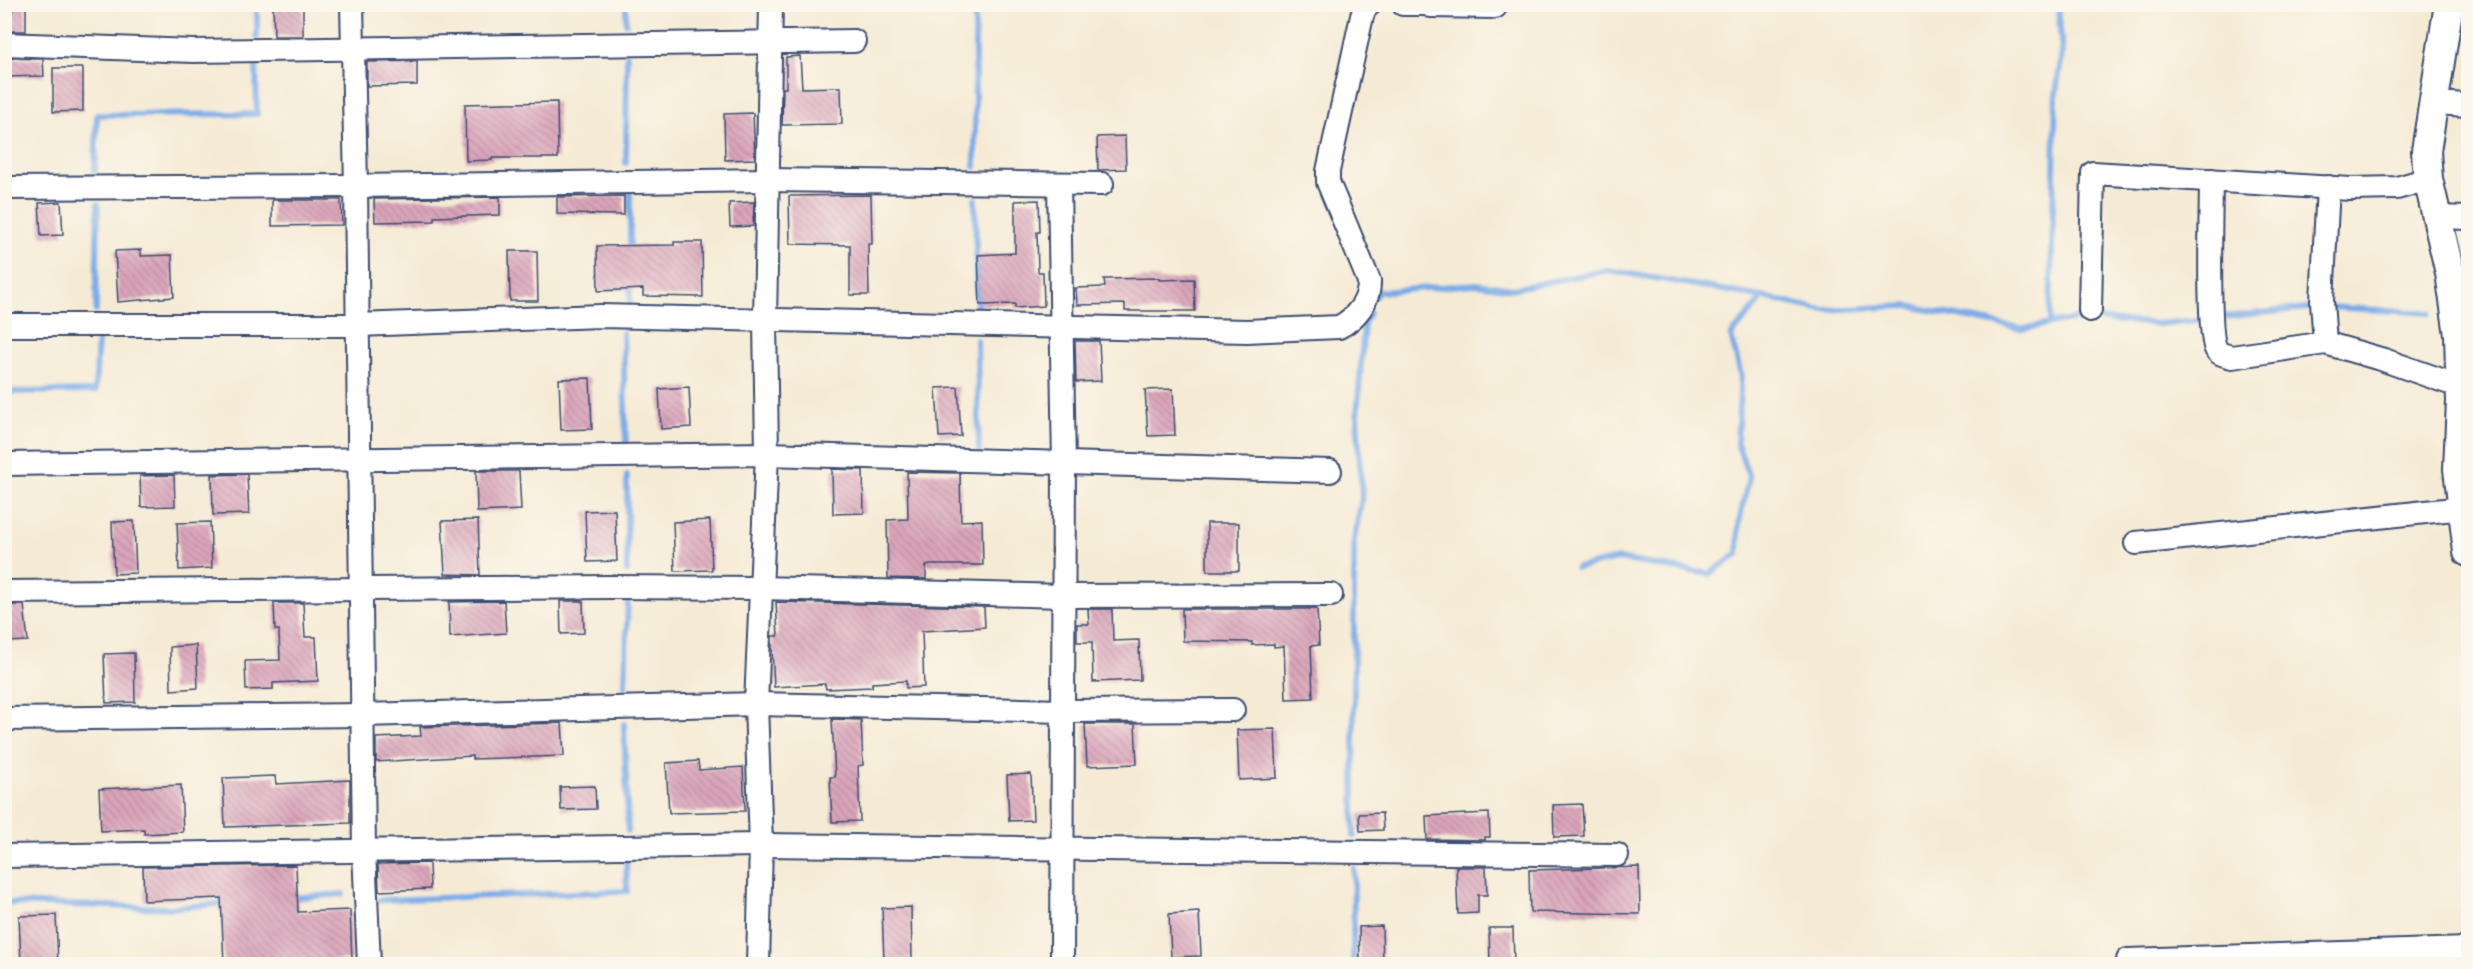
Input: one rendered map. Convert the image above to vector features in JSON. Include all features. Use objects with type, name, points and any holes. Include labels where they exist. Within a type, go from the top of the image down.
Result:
[{"type":"main road","points":[[2449,4],[2426,151],[2428,179],[2464,333],[2445,382],[2458,469],[2444,510],[2469,552]]},
{"type":"street","points":[[352,4],[364,851],[369,964]]},
{"type":"street","points":[[759,964],[761,844],[756,704],[767,454],[766,180],[772,40],[771,4]]},
{"type":"street","points":[[4,325],[358,325],[601,316],[1247,331],[1339,327],[1351,321],[1370,291],[1369,281],[1328,182],[1328,171],[1362,16],[1365,8],[1370,4]]},
{"type":"street","points":[[1403,4],[1496,7]]},
{"type":"street","points":[[4,44],[193,51],[772,40],[854,41]]},
{"type":"street","points":[[2433,104],[2469,105]]},
{"type":"street","points":[[2090,310],[2093,173],[2328,187],[2397,188],[2428,179]]},
{"type":"street","points":[[4,188],[766,180],[1102,184]]},
{"type":"street","points":[[2211,180],[2214,347],[2220,354],[2232,357],[2324,322]]},
{"type":"street","points":[[1059,184],[1064,464],[1062,964]]},
{"type":"street","points":[[2324,322],[2328,187]]},
{"type":"street","points":[[2438,217],[2469,218]]},
{"type":"street","points":[[2324,322],[2384,360],[2445,382]]},
{"type":"street","points":[[4,464],[767,454],[1329,471]]},
{"type":"street","points":[[2136,543],[2444,510]]},
{"type":"street","points":[[4,592],[610,587],[760,588],[1064,596],[1331,595]]},
{"type":"street","points":[[4,719],[363,715],[756,704],[1064,711],[1233,710]]},
{"type":"street","points":[[4,856],[761,844],[1617,855]]},
{"type":"street","points":[[2128,960],[2469,949]]},
{"type":"building","points":[[15,4],[26,4],[26,31],[5,31]]},
{"type":"building","points":[[273,4],[303,4],[303,36],[274,36]]},
{"type":"building","points":[[800,56],[802,88],[841,87],[842,124],[782,125],[783,88],[786,88],[786,57]]},
{"type":"building","points":[[4,58],[43,59],[44,76],[4,77]]},
{"type":"building","points":[[417,61],[417,85],[367,86],[367,62]]},
{"type":"building","points":[[53,68],[83,68],[83,111],[53,112]]},
{"type":"building","points":[[557,102],[558,158],[492,158],[492,160],[466,161],[465,104]]},
{"type":"building","points":[[753,113],[755,159],[725,160],[724,114]]},
{"type":"building","points":[[1125,136],[1126,169],[1098,170],[1097,137]]},
{"type":"building","points":[[871,195],[872,244],[868,244],[869,295],[850,295],[850,245],[790,244],[789,196]]},
{"type":"building","points":[[624,196],[624,215],[557,214],[557,197]]},
{"type":"building","points":[[500,197],[500,215],[434,217],[434,221],[375,222],[374,199]]},
{"type":"building","points":[[272,200],[341,200],[342,225],[272,226]]},
{"type":"building","points":[[1039,200],[1038,272],[1043,272],[1044,306],[1015,308],[1015,304],[980,305],[978,255],[1015,253],[1015,201]]},
{"type":"building","points":[[61,202],[63,235],[41,236],[39,203]]},
{"type":"building","points":[[754,202],[753,226],[730,227],[729,203]]},
{"type":"building","points":[[674,242],[702,242],[703,297],[643,296],[643,289],[598,291],[597,246],[674,245]]},
{"type":"building","points":[[141,250],[141,256],[172,255],[174,297],[118,302],[115,251]]},
{"type":"building","points":[[509,251],[537,251],[538,301],[510,301]]},
{"type":"building","points":[[1159,278],[1159,280],[1194,279],[1195,311],[1125,311],[1125,304],[1077,305],[1076,288],[1105,287],[1104,279]]},
{"type":"building","points":[[1075,341],[1099,341],[1101,381],[1076,382]]},
{"type":"building","points":[[590,378],[592,429],[561,430],[559,379]]},
{"type":"building","points":[[689,387],[691,427],[661,429],[659,389]]},
{"type":"building","points":[[958,387],[961,436],[939,437],[936,388]]},
{"type":"building","points":[[1173,389],[1175,435],[1148,436],[1145,390]]},
{"type":"building","points":[[832,469],[863,470],[864,513],[833,514]]},
{"type":"building","points":[[476,471],[519,471],[521,510],[477,512]]},
{"type":"building","points":[[907,472],[960,473],[961,521],[982,520],[983,565],[930,565],[926,566],[926,579],[888,578],[887,520],[908,519]]},
{"type":"building","points":[[247,474],[249,514],[213,515],[212,475]]},
{"type":"building","points":[[174,475],[175,506],[141,507],[140,476]]},
{"type":"building","points":[[615,510],[617,561],[587,562],[585,511]]},
{"type":"building","points":[[478,520],[480,575],[445,574],[442,521]]},
{"type":"building","points":[[710,520],[712,570],[675,571],[673,522]]},
{"type":"building","points":[[134,521],[136,573],[114,574],[112,522]]},
{"type":"building","points":[[210,522],[212,568],[179,570],[177,523]]},
{"type":"building","points":[[1207,523],[1239,523],[1239,571],[1207,571]]},
{"type":"building","points":[[504,601],[506,633],[450,637],[449,602]]},
{"type":"building","points":[[560,601],[583,601],[584,633],[561,634]]},
{"type":"building","points":[[776,602],[984,607],[985,627],[922,631],[924,687],[906,688],[906,681],[872,683],[872,687],[826,689],[825,684],[774,687],[772,636],[778,636]]},
{"type":"building","points":[[274,603],[303,603],[305,637],[316,637],[318,681],[273,683],[273,689],[246,690],[245,661],[280,660],[279,630],[275,630]]},
{"type":"building","points":[[4,605],[24,605],[28,641],[4,642]]},
{"type":"building","points":[[1088,609],[1112,609],[1113,641],[1139,640],[1140,680],[1093,682],[1092,642],[1077,642],[1077,624],[1089,624]]},
{"type":"building","points":[[1182,609],[1317,609],[1319,645],[1311,646],[1313,698],[1286,699],[1284,646],[1252,645],[1252,642],[1183,641]]},
{"type":"building","points":[[196,645],[198,688],[171,690],[170,647]]},
{"type":"building","points":[[134,653],[135,702],[106,703],[104,654]]},
{"type":"building","points":[[832,719],[861,720],[863,765],[858,766],[860,821],[832,822],[830,777],[835,777]]},
{"type":"building","points":[[562,723],[564,756],[472,759],[472,756],[376,762],[376,738],[421,736],[420,727]]},
{"type":"building","points":[[1085,724],[1135,724],[1137,764],[1087,766]]},
{"type":"building","points":[[1275,729],[1277,778],[1239,780],[1237,730]]},
{"type":"building","points":[[698,761],[699,770],[743,767],[745,811],[669,813],[666,763]]},
{"type":"building","points":[[1031,774],[1033,820],[1009,821],[1007,775]]},
{"type":"building","points":[[275,776],[276,784],[350,780],[350,823],[225,827],[223,778]]},
{"type":"building","points":[[181,785],[183,832],[144,834],[144,829],[101,831],[99,789]]},
{"type":"building","points":[[595,786],[596,809],[561,810],[560,787]]},
{"type":"building","points":[[1582,804],[1584,836],[1554,837],[1553,805]]},
{"type":"building","points":[[1382,813],[1383,830],[1360,831],[1359,814]]},
{"type":"building","points":[[1489,813],[1490,837],[1485,837],[1485,840],[1427,839],[1426,816]]},
{"type":"building","points":[[429,863],[430,889],[379,891],[378,864]]},
{"type":"building","points":[[296,865],[298,912],[350,910],[352,960],[224,964],[221,898],[144,901],[143,867]]},
{"type":"building","points":[[1456,867],[1486,867],[1487,895],[1478,895],[1478,913],[1458,914]]},
{"type":"building","points":[[1639,867],[1640,914],[1530,912],[1529,870]]},
{"type":"building","points":[[911,907],[912,959],[884,961],[882,908]]},
{"type":"building","points":[[1199,912],[1201,956],[1171,957],[1169,914]]},
{"type":"building","points":[[56,915],[58,964],[21,964],[19,916]]},
{"type":"building","points":[[1382,926],[1383,964],[1360,964],[1359,927]]},
{"type":"building","points":[[1489,928],[1513,928],[1514,964],[1490,964]]},
{"type":"waterway","points":[[257,4],[257,37]]},
{"type":"waterway","points":[[626,4],[626,23]]},
{"type":"waterway","points":[[975,4],[975,167]]},
{"type":"waterway","points":[[2050,324],[2056,94],[2062,53],[2058,4]]},
{"type":"waterway","points":[[626,163],[627,55]]},
{"type":"waterway","points":[[95,172],[97,115],[257,114],[256,59]]},
{"type":"waterway","points":[[630,194],[630,251]]},
{"type":"waterway","points":[[975,199],[977,307]]},
{"type":"waterway","points":[[96,311],[98,204]]},
{"type":"waterway","points":[[1376,296],[1378,292],[1477,284],[1512,289],[1608,270],[1763,297],[1822,310],[1909,306],[2022,329],[2082,318],[2159,324],[2318,307]]},
{"type":"waterway","points":[[630,282],[630,303]]},
{"type":"waterway","points":[[1576,568],[1618,559],[1709,574],[1738,554],[1739,523],[1749,477],[1737,443],[1741,375],[1731,336],[1763,297]]},
{"type":"waterway","points":[[2328,307],[2429,313]]},
{"type":"waterway","points":[[1354,836],[1354,540],[1362,498],[1357,416],[1364,323],[1369,313]]},
{"type":"waterway","points":[[623,333],[626,445]]},
{"type":"waterway","points":[[4,392],[95,391],[98,339]]},
{"type":"waterway","points":[[977,340],[979,453]]},
{"type":"waterway","points":[[627,475],[627,571]]},
{"type":"waterway","points":[[625,686],[628,599]]},
{"type":"waterway","points":[[624,724],[628,831]]},
{"type":"waterway","points":[[380,900],[627,891],[626,857]]},
{"type":"waterway","points":[[1353,964],[1354,868]]},
{"type":"waterway","points":[[290,898],[343,894]]},
{"type":"waterway","points":[[4,903],[169,908],[229,903]]}]
